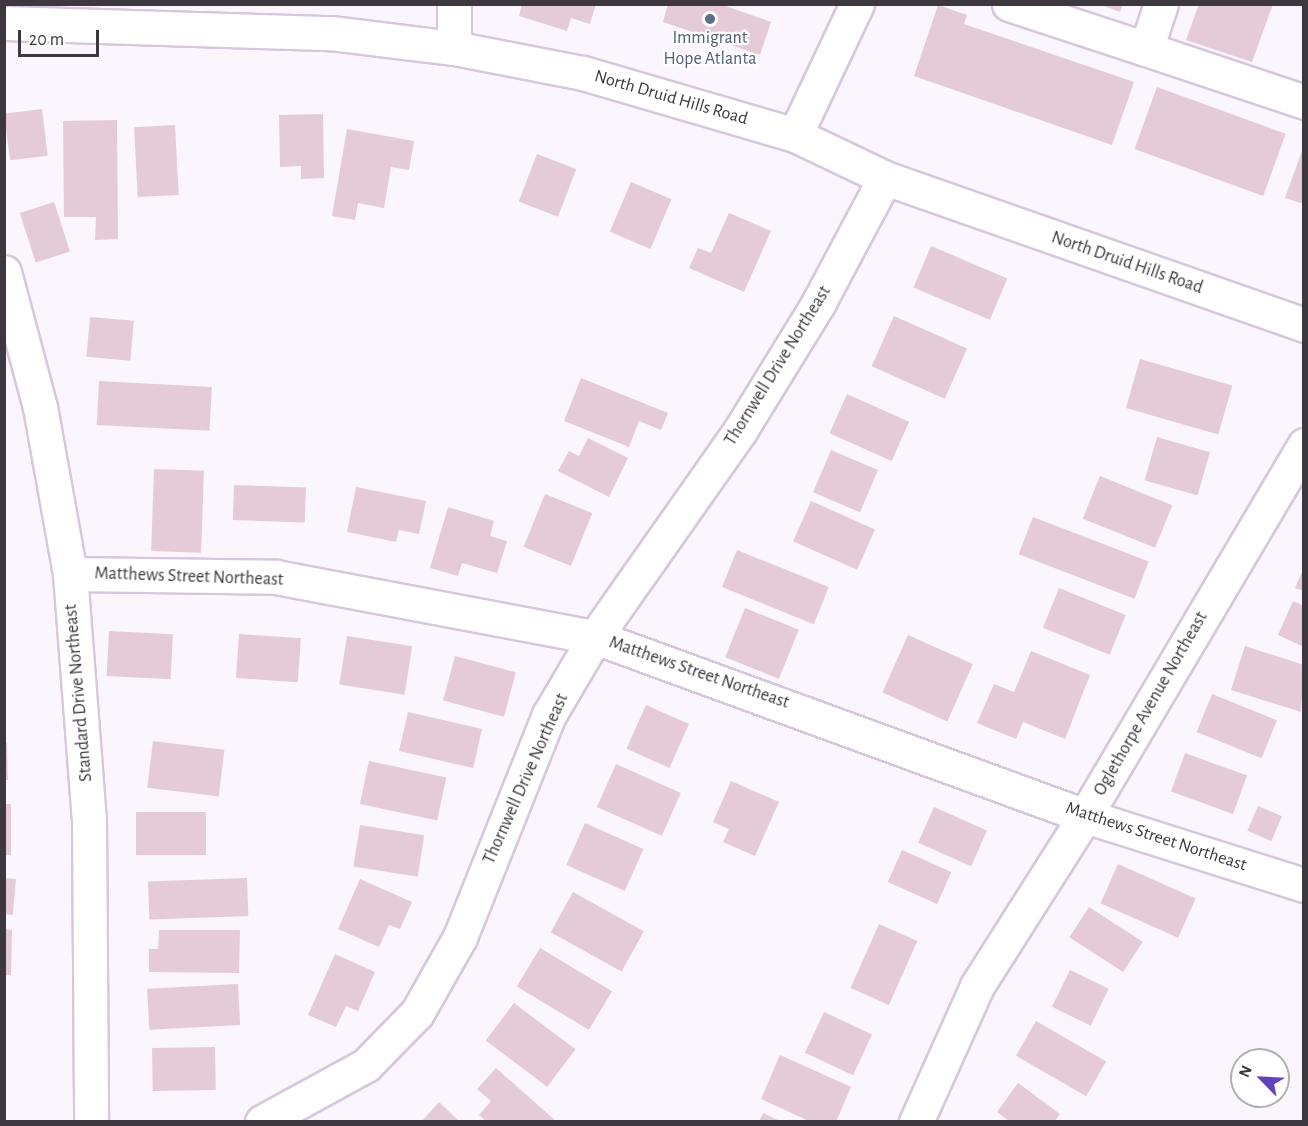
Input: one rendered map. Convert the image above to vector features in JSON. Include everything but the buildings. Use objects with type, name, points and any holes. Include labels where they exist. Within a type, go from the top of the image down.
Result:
[{"type":"street","points":[[453,48],[454,4]]},
{"type":"street","points":[[795,135],[857,4]]},
{"type":"street","points":[[1009,4],[1304,102]]},
{"type":"street","points":[[1146,49],[1161,4]]},
{"type":"street","name":"North Druid Hills Road","points":[[4,23],[331,33],[453,48],[583,73],[795,135],[885,178],[1304,326]]},
{"type":"street","name":"Thornwell Drive Northeast","points":[[262,1122],[366,1065],[417,1013],[460,938],[549,716],[595,637],[741,429],[819,302],[885,178]]},
{"type":"street","name":"Standard Drive Northeast","points":[[7,290],[40,407],[70,574],[89,819],[91,1122]]},
{"type":"street","name":"Oglethorpe Avenue Northeast","points":[[916,1122],[977,986],[1085,816],[1304,445]]},
{"type":"street","name":"Matthews Street Northeast","points":[[70,574],[276,577],[595,637],[1085,816],[1304,885]]},
{"type":"place","name":"Immigrant Hope Atlanta","points":[[710,19]]}]
